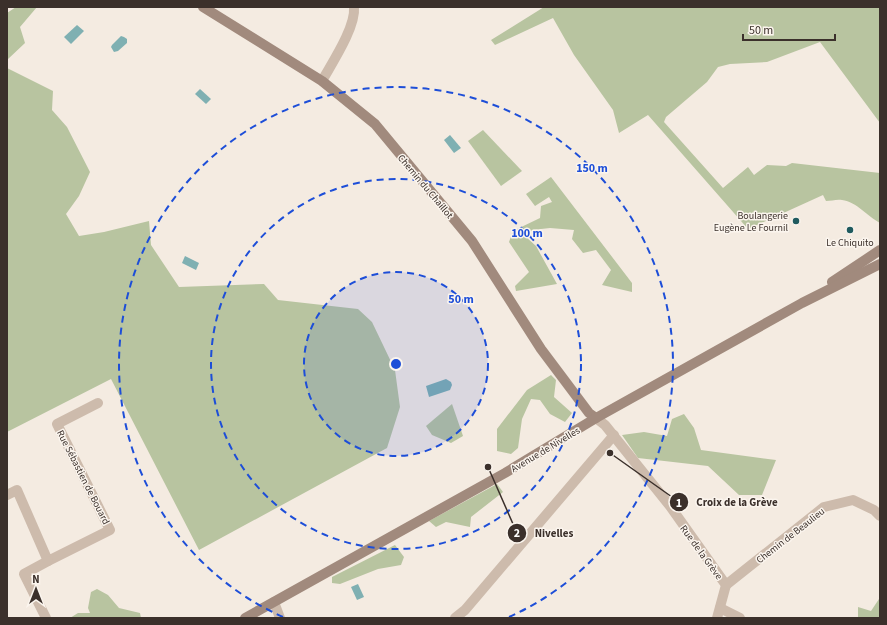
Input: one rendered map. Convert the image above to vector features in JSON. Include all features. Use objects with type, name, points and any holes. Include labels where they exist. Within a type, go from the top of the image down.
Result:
[{"type":"main road","name":"Chemin du Chaillot","points":[[203,7],[322,81],[375,124],[468,235],[541,349],[589,413],[596,418]]},
{"type":"main road","name":"Avenue de Nivelles","points":[[802,303],[880,250]]},
{"type":"main road","name":"Avenue de Nivelles","points":[[245,618],[498,477],[596,418],[802,303],[880,264]]},
{"type":"street","points":[[322,81],[347,34],[355,13],[354,7]]},
{"type":"street","name":"Rue Sébastien de Bouard","points":[[46,618],[24,574],[110,530],[57,424],[98,404]]},
{"type":"street","name":"Rue de la Grève","points":[[596,418],[603,422],[670,506],[726,585],[718,613]]},
{"type":"street","points":[[455,618],[465,610],[614,436]]},
{"type":"street","points":[[7,495],[17,490],[48,561]]},
{"type":"street","name":"Chemin de Beaulieu","points":[[726,585],[824,507],[853,500],[874,510],[880,516]]},
{"type":"street","points":[[274,602],[280,618]]},
{"type":"street","points":[[718,613],[740,618]]},
{"type":"green space","points":[[16,7],[37,7],[20,27],[25,43],[7,60],[7,13]]},
{"type":"green space","points":[[544,7],[880,7],[880,123],[820,42],[767,62],[730,64],[718,67],[707,82],[666,117],[664,122],[723,188],[748,167],[754,175],[767,165],[786,166],[792,163],[880,173],[880,223],[852,203],[840,200],[826,201],[823,195],[748,229],[648,115],[619,133],[613,110],[574,55],[553,18],[495,45],[491,40]]},
{"type":"green space","points":[[7,68],[53,91],[52,110],[67,127],[90,172],[79,196],[66,214],[79,236],[104,232],[149,221],[151,245],[179,287],[264,284],[278,300],[358,309],[372,322],[395,370],[400,407],[387,448],[199,550],[111,379],[7,432]]},
{"type":"green space","points":[[483,130],[522,171],[501,186],[468,141]]},
{"type":"green space","points":[[551,177],[632,283],[632,292],[602,285],[611,270],[596,250],[583,253],[572,239],[574,230],[550,228],[532,230],[526,237],[536,246],[557,284],[516,291],[515,286],[529,272],[509,242],[513,231],[540,218],[541,206],[552,202],[549,197],[535,206],[526,194]]},
{"type":"green space","points":[[551,375],[556,380],[554,397],[572,413],[565,422],[550,414],[540,400],[531,399],[522,419],[518,448],[511,454],[497,451],[497,429],[527,390]]},
{"type":"green space","points":[[452,404],[463,436],[451,443],[432,435],[426,426]]},
{"type":"green space","points":[[684,414],[694,428],[701,450],[776,460],[762,495],[739,495],[708,466],[638,458],[622,435],[644,432],[667,436],[672,419]]},
{"type":"green space","points":[[497,484],[503,492],[471,517],[470,527],[446,522],[436,527],[429,521]]},
{"type":"green space","points":[[395,545],[404,557],[401,565],[378,569],[340,584],[332,583],[332,577]]},
{"type":"green space","points":[[97,589],[108,595],[119,608],[140,613],[141,618],[70,618],[78,613],[90,613],[88,608],[91,592]]},
{"type":"green space","points":[[879,599],[880,618],[858,617],[858,607],[871,611]]},
{"type":"water","points":[[77,25],[84,31],[71,44],[64,37]]},
{"type":"water","points":[[121,36],[127,39],[127,43],[118,51],[114,52],[111,47]]},
{"type":"water","points":[[200,89],[211,99],[206,104],[195,94]]},
{"type":"water","points":[[450,135],[461,148],[454,153],[444,140]]},
{"type":"water","points":[[185,256],[199,263],[196,270],[182,263]]},
{"type":"water","points":[[446,379],[451,382],[452,385],[450,390],[429,397],[426,386]]},
{"type":"water","points":[[358,584],[364,597],[357,600],[351,587]]},
{"type":"place","name":"Boulangerie Eugène Le Fournil","points":[[796,221]]},
{"type":"place","name":"Le Chiquito","points":[[850,230]]},
{"type":"place","name":"Croix de la Grève","points":[[610,453]]},
{"type":"place","name":"Nivelles","points":[[488,467]]}]
